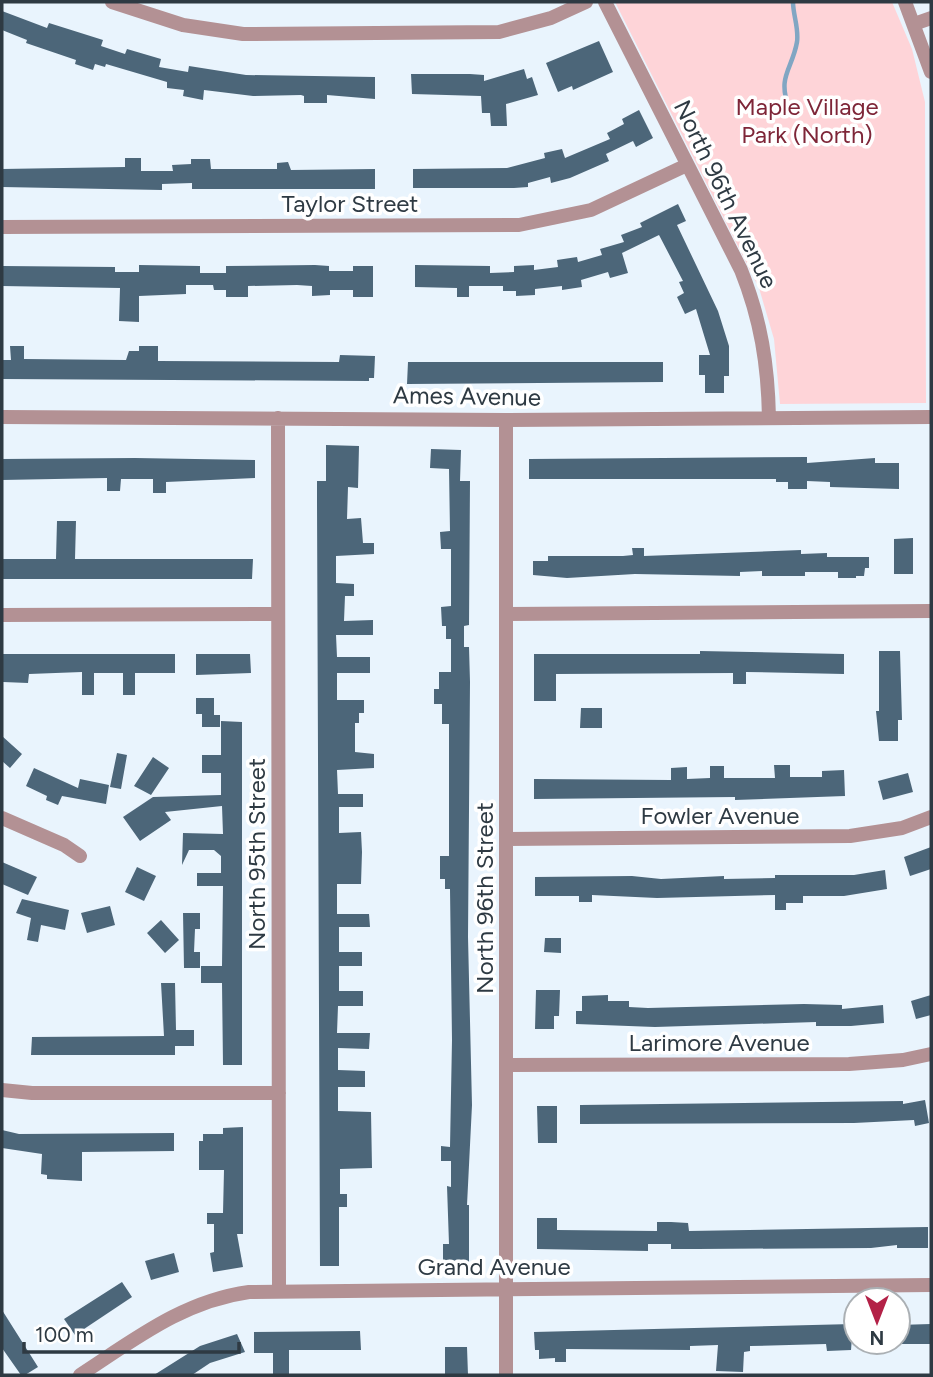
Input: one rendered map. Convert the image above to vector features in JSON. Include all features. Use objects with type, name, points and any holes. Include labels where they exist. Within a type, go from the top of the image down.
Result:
[{"type":"street","points":[[115,2],[183,26],[243,34],[467,34],[527,26],[586,2]]},
{"type":"street","name":"North 96th Avenue","points":[[605,2],[756,307],[766,357],[769,418]]},
{"type":"street","points":[[905,2],[931,72]]},
{"type":"street","points":[[914,24],[931,18]]},
{"type":"street","name":"Taylor Street","points":[[2,227],[519,225],[591,210],[687,165]]},
{"type":"street","name":"Ames Avenue","points":[[2,417],[506,420],[931,417]]},
{"type":"street","name":"North 95th Street","points":[[278,418],[279,1290]]},
{"type":"street","name":"North 96th Street","points":[[506,420],[506,1375]]},
{"type":"street","points":[[507,614],[931,611]]},
{"type":"street","points":[[2,615],[278,614]]},
{"type":"street","name":"Fowler Avenue","points":[[507,839],[850,836],[902,828],[931,817]]},
{"type":"street","points":[[2,818],[64,845],[80,856]]},
{"type":"street","name":"Larimore Avenue","points":[[507,1065],[849,1064],[903,1060],[931,1054]]},
{"type":"street","points":[[2,1090],[32,1093],[279,1093]]},
{"type":"street","name":"Grand Avenue","points":[[80,1375],[182,1310],[227,1295],[279,1290],[931,1285]]},
{"type":"green space","name":"Maple Village Park (North)","points":[[615,2],[892,2],[912,49],[925,102],[926,403],[780,404],[774,339],[759,288]]},
{"type":"building","points":[[2,11],[47,28],[49,23],[103,40],[101,46],[125,54],[127,49],[161,59],[159,67],[188,72],[189,66],[246,75],[375,77],[375,99],[327,95],[327,103],[304,103],[304,96],[301,95],[253,96],[204,90],[203,100],[183,96],[184,90],[167,88],[167,82],[106,64],[105,67],[95,64],[93,70],[75,64],[76,60],[26,43],[27,40],[2,30]]},
{"type":"building","points":[[599,41],[613,72],[573,90],[572,86],[558,92],[546,63]]},
{"type":"building","points":[[524,69],[527,79],[532,77],[538,95],[506,104],[507,126],[491,126],[490,113],[482,113],[481,96],[412,94],[411,74],[484,75],[484,81]]},
{"type":"building","points":[[639,110],[653,138],[636,147],[633,141],[606,154],[609,161],[570,178],[551,183],[550,177],[528,183],[528,187],[514,188],[413,188],[413,169],[507,168],[545,158],[544,153],[562,149],[565,158],[610,139],[607,133],[624,124],[622,119]]},
{"type":"building","points":[[125,158],[141,158],[141,171],[173,171],[172,165],[191,164],[191,159],[210,159],[211,169],[277,169],[277,163],[288,162],[291,170],[375,169],[375,189],[192,189],[192,183],[162,184],[162,190],[2,187],[2,169],[125,167]]},
{"type":"building","points":[[678,204],[686,221],[677,225],[718,311],[729,346],[729,376],[724,376],[724,393],[705,393],[705,375],[699,375],[699,355],[710,355],[696,309],[685,314],[677,297],[684,293],[679,282],[683,281],[659,235],[622,253],[628,273],[610,278],[608,272],[581,280],[582,287],[562,290],[562,286],[535,289],[535,295],[516,296],[516,291],[503,291],[503,286],[469,286],[469,297],[457,297],[457,288],[415,287],[415,265],[490,266],[490,273],[514,272],[514,266],[534,265],[534,270],[558,267],[557,260],[577,257],[578,262],[602,255],[600,249],[624,242],[621,235],[642,227],[640,223]]},
{"type":"building","points":[[139,265],[200,266],[200,273],[226,273],[226,266],[315,265],[329,266],[329,271],[353,271],[353,266],[373,266],[373,297],[353,297],[353,290],[330,290],[330,295],[312,296],[312,286],[297,285],[248,286],[248,297],[226,297],[226,290],[214,290],[213,285],[186,285],[186,294],[139,296],[139,322],[119,321],[120,288],[2,286],[2,266],[115,267],[115,272],[139,272]]},
{"type":"building","points":[[10,346],[24,346],[24,359],[126,360],[129,351],[139,351],[139,346],[158,346],[158,361],[339,362],[340,355],[375,356],[374,378],[369,378],[369,381],[2,379],[2,360],[11,360]]},
{"type":"building","points":[[408,362],[663,362],[663,382],[407,384]]},
{"type":"building","points":[[326,445],[359,446],[358,488],[348,487],[347,519],[361,518],[363,543],[374,543],[374,554],[336,556],[336,583],[354,584],[354,596],[345,596],[344,621],[373,620],[373,635],[336,635],[337,657],[370,657],[370,673],[337,673],[337,700],[364,700],[364,713],[359,713],[359,723],[355,723],[355,752],[374,754],[374,768],[337,770],[338,794],[363,794],[363,807],[339,807],[339,833],[361,832],[362,852],[361,884],[337,884],[337,914],[369,914],[370,927],[339,927],[339,952],[362,952],[362,966],[339,966],[339,991],[363,991],[363,1006],[338,1006],[337,1033],[370,1033],[369,1049],[338,1048],[338,1070],[365,1071],[365,1087],[338,1087],[338,1111],[371,1112],[372,1168],[340,1169],[340,1194],[347,1194],[347,1207],[339,1207],[339,1266],[320,1266],[317,481],[326,481]]},
{"type":"building","points":[[431,449],[461,450],[460,481],[470,481],[469,625],[464,626],[464,647],[469,647],[470,682],[468,937],[472,1105],[467,1205],[469,1262],[443,1262],[443,1244],[449,1244],[447,1186],[451,1187],[451,1161],[441,1161],[441,1146],[450,1147],[452,1040],[450,889],[445,889],[445,879],[440,879],[440,856],[449,856],[449,724],[442,724],[442,704],[434,704],[434,689],[439,689],[439,672],[451,672],[451,639],[446,639],[441,607],[451,606],[451,549],[441,549],[440,532],[450,531],[449,469],[430,468]]},
{"type":"building","points":[[807,457],[807,463],[875,458],[875,463],[899,463],[899,489],[830,487],[830,482],[807,481],[807,489],[788,489],[788,482],[776,482],[776,479],[529,479],[529,459]]},
{"type":"building","points":[[2,459],[255,460],[255,478],[166,482],[166,493],[153,493],[153,479],[121,479],[120,491],[107,491],[107,478],[2,480]]},
{"type":"building","points":[[57,521],[76,521],[75,559],[253,559],[252,579],[2,579],[2,559],[56,559]]},
{"type":"building","points":[[913,538],[913,574],[894,574],[894,539]]},
{"type":"building","points":[[632,548],[644,548],[644,556],[801,550],[801,554],[827,553],[827,557],[869,557],[869,568],[865,568],[864,576],[856,578],[838,578],[838,572],[805,572],[805,576],[762,576],[762,571],[740,572],[740,576],[635,574],[567,578],[533,575],[533,561],[548,561],[548,556],[623,556],[633,555]]},
{"type":"building","points":[[700,651],[844,654],[844,674],[746,672],[746,684],[733,684],[733,673],[556,674],[556,701],[534,701],[534,654],[700,654]]},
{"type":"building","points":[[879,651],[900,651],[902,720],[898,720],[898,741],[879,741],[876,711],[879,711]]},
{"type":"building","points":[[2,654],[175,654],[175,673],[135,673],[135,695],[123,695],[123,673],[94,673],[94,695],[82,695],[82,672],[29,674],[28,683],[3,682]]},
{"type":"building","points":[[196,654],[250,654],[251,673],[196,675]]},
{"type":"building","points":[[196,698],[214,698],[214,715],[220,715],[220,727],[202,727],[202,714],[196,714]]},
{"type":"building","points":[[581,708],[602,708],[602,728],[580,728]]},
{"type":"building","points":[[221,721],[242,722],[242,1065],[223,1065],[222,983],[201,983],[201,966],[222,966],[223,886],[197,886],[197,873],[221,873],[221,856],[214,850],[189,850],[182,865],[183,833],[223,834],[222,806],[165,812],[171,820],[140,841],[123,817],[153,797],[221,795],[221,773],[202,773],[202,755],[221,755]]},
{"type":"building","points":[[2,736],[22,754],[10,768],[2,761]]},
{"type":"building","points":[[117,753],[127,755],[121,789],[110,787]]},
{"type":"building","points":[[153,757],[169,768],[151,795],[134,786]]},
{"type":"building","points":[[774,765],[790,765],[790,777],[822,777],[822,771],[844,770],[845,796],[735,800],[735,797],[534,799],[534,779],[671,780],[671,768],[687,767],[687,779],[710,778],[710,766],[724,766],[724,778],[775,778]]},
{"type":"building","points":[[34,768],[78,788],[80,779],[109,785],[106,804],[62,796],[58,805],[46,800],[47,796],[26,786]]},
{"type":"building","points":[[908,773],[913,792],[883,800],[878,781]]},
{"type":"building","points":[[931,847],[931,869],[910,876],[904,857]]},
{"type":"building","points":[[2,862],[37,877],[28,895],[2,884]]},
{"type":"building","points":[[137,867],[156,876],[144,901],[125,892]]},
{"type":"building","points":[[885,870],[887,889],[844,896],[803,896],[803,903],[786,903],[786,910],[775,910],[775,895],[657,898],[592,895],[592,902],[579,902],[579,896],[535,896],[535,877],[775,878],[775,875],[854,875]]},
{"type":"building","points":[[22,899],[69,910],[65,930],[41,925],[38,942],[27,940],[31,918],[16,913]]},
{"type":"building","points":[[110,906],[115,925],[87,933],[81,913]]},
{"type":"building","points":[[183,913],[200,913],[200,929],[195,929],[194,952],[200,952],[200,968],[184,968]]},
{"type":"building","points":[[161,920],[179,940],[165,953],[147,933]]},
{"type":"building","points":[[545,938],[561,938],[561,953],[544,952]]},
{"type":"building","points":[[161,983],[175,983],[176,1030],[194,1030],[194,1046],[175,1046],[175,1055],[31,1055],[32,1037],[164,1036]]},
{"type":"building","points":[[536,990],[560,990],[559,1016],[554,1016],[554,1029],[535,1029]]},
{"type":"building","points":[[608,995],[608,1001],[629,1001],[629,1007],[648,1008],[804,1004],[842,1005],[842,1009],[883,1005],[884,1023],[851,1026],[816,1026],[816,1022],[655,1027],[576,1024],[576,1011],[582,1011],[582,996]]},
{"type":"building","points":[[931,995],[931,1015],[916,1019],[911,1001]]},
{"type":"building","points":[[925,1100],[929,1123],[915,1126],[914,1120],[854,1123],[580,1124],[580,1105],[903,1101],[903,1104]]},
{"type":"building","points":[[537,1106],[557,1106],[557,1143],[538,1143]]},
{"type":"building","points":[[243,1127],[243,1234],[237,1234],[243,1267],[213,1272],[210,1253],[214,1252],[214,1224],[207,1224],[207,1213],[223,1213],[224,1170],[199,1170],[199,1141],[203,1141],[203,1134],[223,1134],[223,1128]]},
{"type":"building","points":[[2,1130],[19,1134],[174,1133],[174,1151],[82,1152],[82,1181],[47,1179],[47,1175],[41,1174],[42,1154],[2,1148]]},
{"type":"building","points":[[537,1218],[557,1218],[557,1230],[657,1231],[657,1222],[688,1223],[689,1231],[928,1227],[928,1248],[897,1248],[897,1245],[871,1248],[671,1249],[671,1244],[648,1244],[648,1251],[537,1249]]},
{"type":"building","points":[[174,1253],[179,1272],[151,1280],[145,1261]]},
{"type":"building","points":[[122,1282],[132,1297],[75,1335],[64,1319]]},
{"type":"building","points":[[2,1310],[38,1367],[25,1375],[21,1375],[2,1348]]},
{"type":"building","points":[[842,1324],[842,1350],[827,1351],[826,1344],[750,1346],[750,1351],[744,1352],[743,1372],[716,1371],[718,1345],[690,1346],[690,1350],[566,1349],[566,1362],[555,1362],[555,1358],[539,1359],[539,1350],[535,1350],[534,1332]]},
{"type":"building","points":[[931,1324],[931,1344],[912,1344],[912,1325]]},
{"type":"building","points":[[360,1331],[361,1350],[289,1350],[289,1375],[273,1375],[273,1353],[254,1353],[254,1332]]},
{"type":"building","points":[[237,1334],[245,1352],[210,1363],[192,1375],[154,1375],[200,1346]]},
{"type":"building","points":[[445,1347],[467,1347],[468,1375],[445,1375]]},
{"type":"waterway","points":[[789,108],[784,88],[797,42],[793,2]]}]
